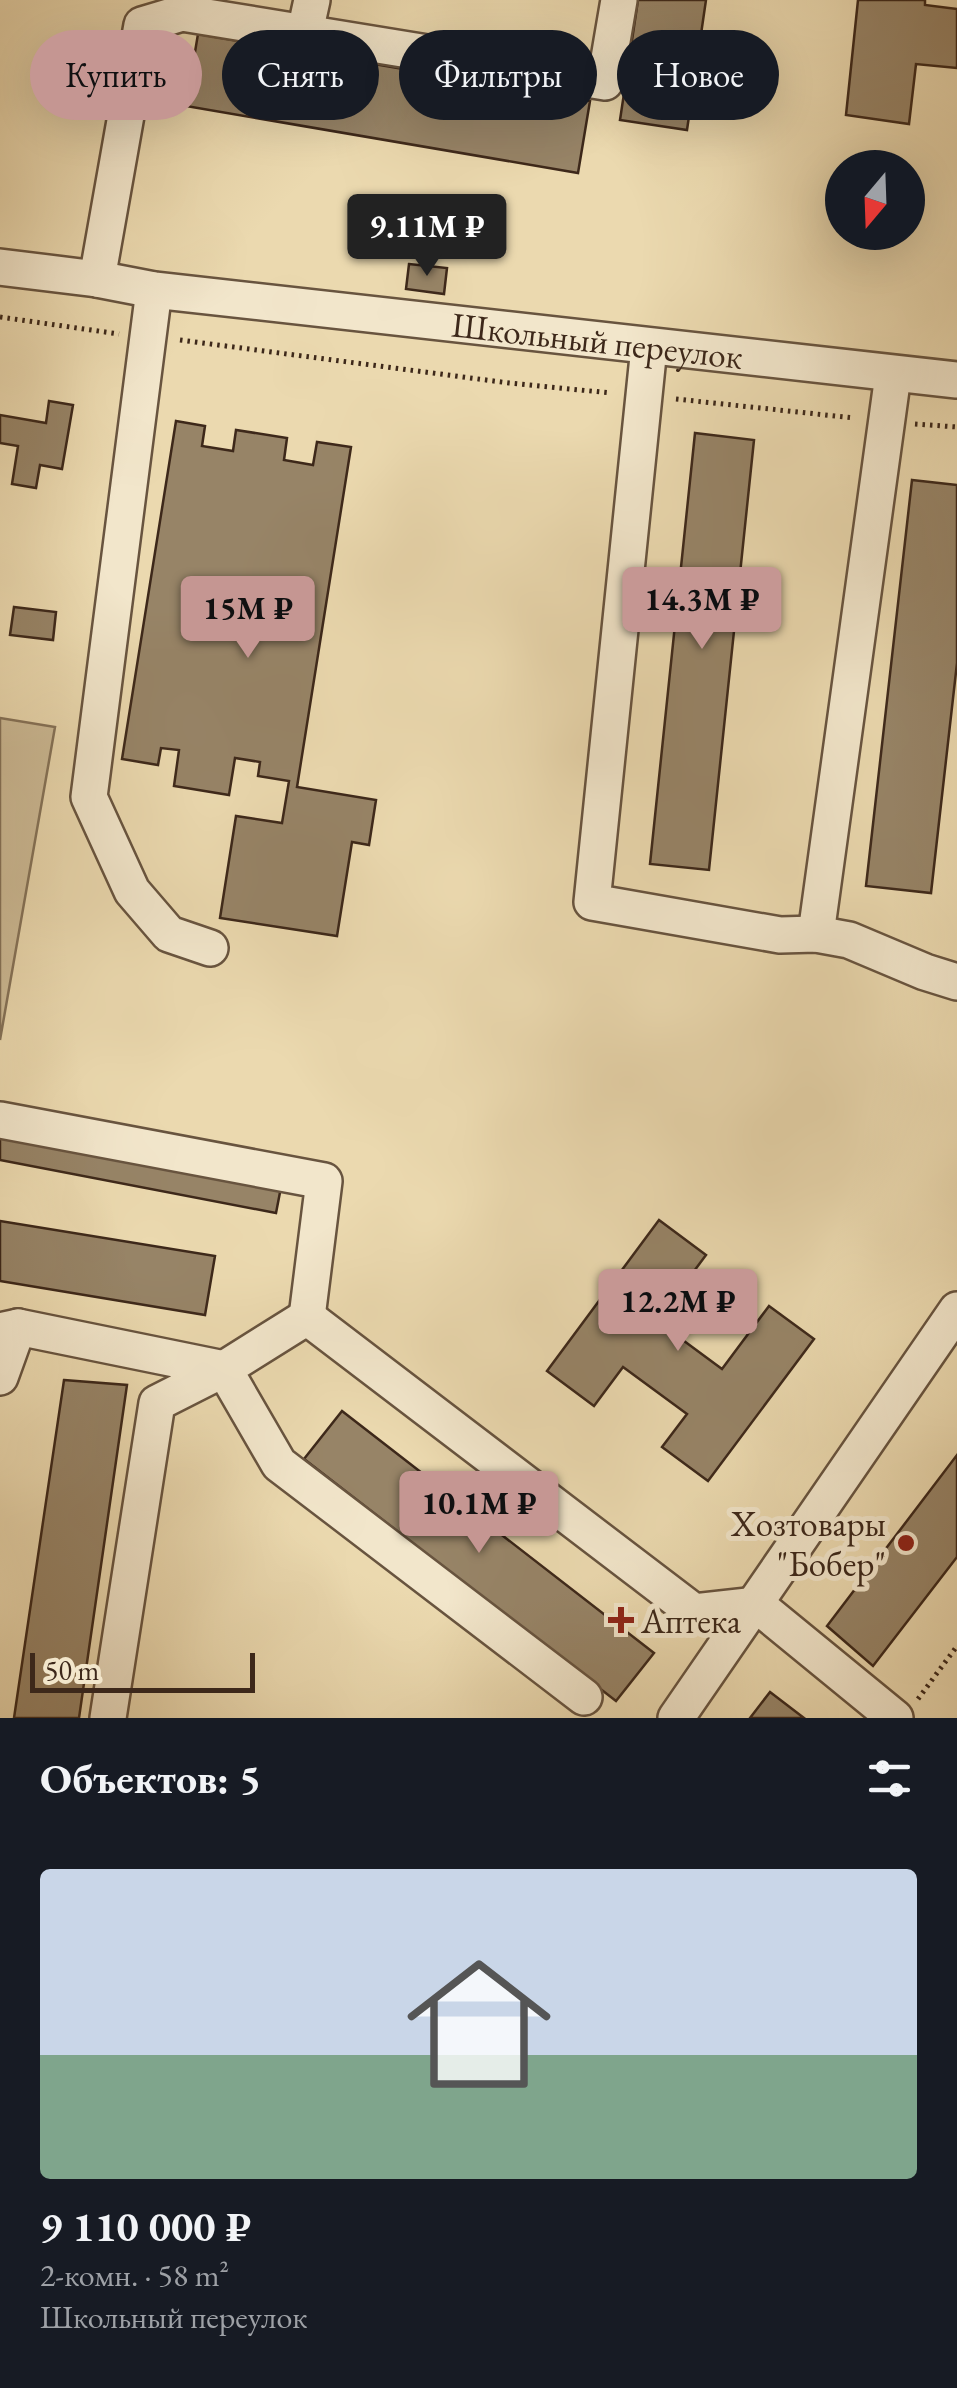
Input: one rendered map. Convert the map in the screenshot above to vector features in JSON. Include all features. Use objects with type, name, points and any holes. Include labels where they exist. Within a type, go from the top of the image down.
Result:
[{"type":"street","points":[[96,278],[142,24],[182,13],[308,16],[605,82],[619,0]]},
{"type":"street","name":"Школьный переулок","points":[[0,267],[96,278],[154,290],[957,380]]},
{"type":"street","points":[[154,290],[88,797],[132,891],[169,934],[210,948]]},
{"type":"street","points":[[650,347],[592,902],[780,935],[816,934],[849,940],[957,982]]},
{"type":"street","points":[[816,934],[893,374]]},
{"type":"street","points":[[0,1120],[324,1181],[307,1318]]},
{"type":"street","points":[[676,1718],[957,1310]]},
{"type":"street","points":[[108,1718],[157,1402],[224,1370],[307,1318]]},
{"type":"street","points":[[307,1318],[694,1612],[757,1605],[905,1711]]},
{"type":"street","points":[[0,1377],[9,1329],[224,1370],[279,1464],[584,1697]]},
{"type":"path","points":[[0,317],[510,383],[957,426]]},
{"type":"path","points":[[905,1711],[957,1646]]},
{"type":"shaded area","points":[[0,718],[55,727],[0,1040]]},
{"type":"building","points":[[638,0],[706,0],[702,30],[634,30]]},
{"type":"building","points":[[858,0],[925,0],[925,5],[957,9],[957,68],[916,64],[909,124],[846,115]]},
{"type":"building","points":[[202,35],[222,38],[222,112],[202,109]]},
{"type":"building","points":[[379,65],[399,68],[399,120],[587,120],[578,173],[268,120],[379,120]]},
{"type":"building","points":[[620,120],[688,120],[687,130]]},
{"type":"building","points":[[409,264],[447,268],[444,294],[406,289]]},
{"type":"building","points":[[49,401],[73,405],[62,469],[40,465],[36,488],[12,484],[18,446],[0,443],[0,415],[46,423]]},
{"type":"building","points":[[176,421],[205,426],[202,446],[233,451],[236,430],[287,438],[284,460],[313,465],[317,442],[351,447],[297,787],[376,800],[369,845],[352,842],[337,936],[220,918],[236,816],[282,823],[289,781],[258,776],[260,762],[235,758],[229,795],[174,786],[179,750],[161,748],[158,765],[122,759]]},
{"type":"building","points":[[695,433],[754,440],[709,870],[650,864]]},
{"type":"building","points":[[912,480],[957,485],[957,663],[931,893],[866,886]]},
{"type":"building","points":[[14,607],[56,612],[53,640],[10,635]]},
{"type":"building","points":[[0,1129],[282,1182],[276,1213],[0,1160]]},
{"type":"building","points":[[659,1220],[706,1255],[657,1321],[722,1369],[769,1306],[814,1339],[708,1481],[662,1447],[687,1414],[623,1367],[594,1406],[547,1371]]},
{"type":"building","points":[[0,1221],[215,1256],[205,1315],[0,1281]]},
{"type":"building","points":[[64,1380],[127,1385],[79,1718],[14,1718]]},
{"type":"building","points":[[342,1411],[654,1653],[616,1701],[304,1459]]},
{"type":"building","points":[[957,1455],[957,1557],[873,1666],[827,1626]]},
{"type":"building","points":[[770,1692],[804,1718],[750,1718]]},
{"type":"place","name":"Хозтовары \"Бобер\"","points":[[906,1543]]},
{"type":"place","name":"Аптека","points":[[621,1620]]}]
